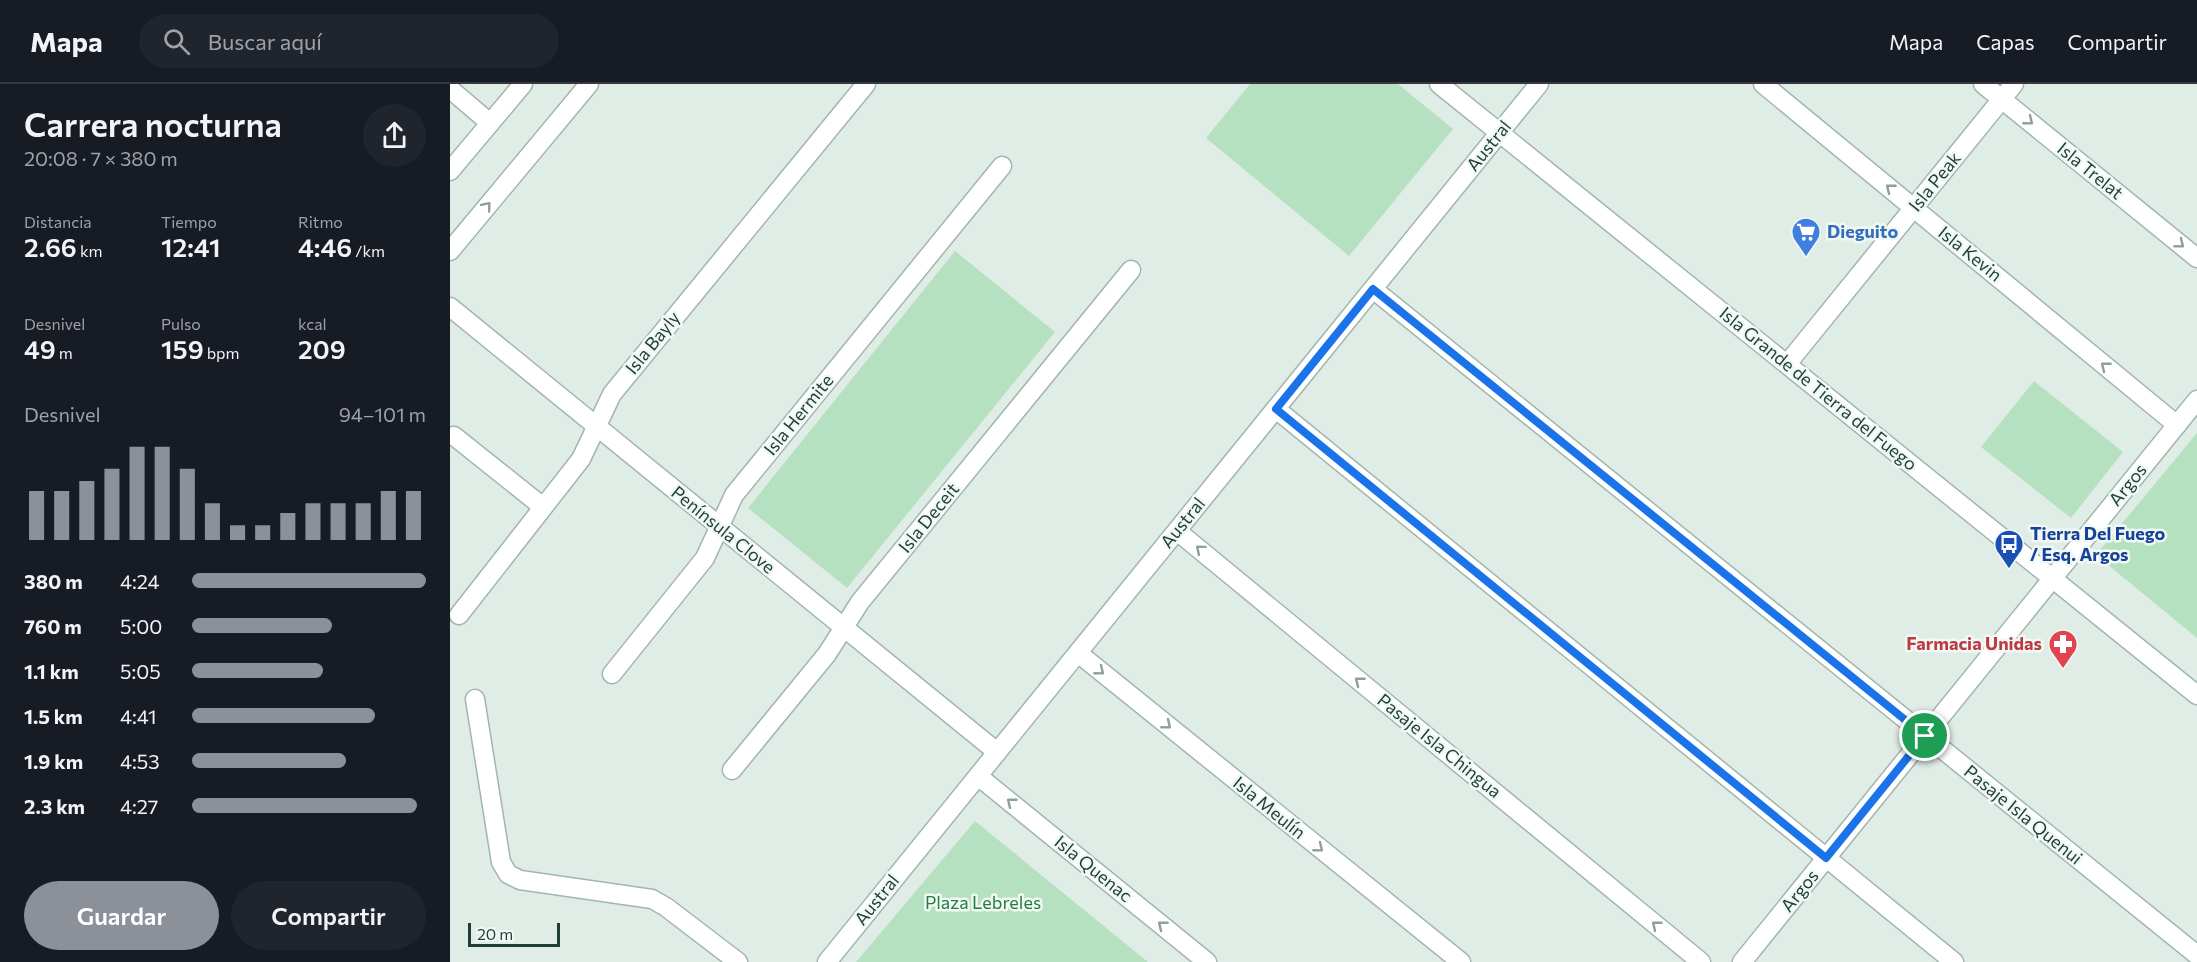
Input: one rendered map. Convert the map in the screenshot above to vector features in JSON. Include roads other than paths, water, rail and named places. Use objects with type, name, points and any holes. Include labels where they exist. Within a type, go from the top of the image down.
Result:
[{"type":"street","points":[[450,171],[523,84]]},
{"type":"street","points":[[450,251],[589,84]]},
{"type":"street","name":"Isla Bayly","points":[[459,615],[581,459],[612,394],[866,84]]},
{"type":"street","name":"Isla Grande de Tierra del Fuego","points":[[1439,84],[2197,695]]},
{"type":"street","name":"Austral","points":[[827,962],[1539,84]]},
{"type":"street","name":"Isla Kevin","points":[[1763,84],[2177,425]]},
{"type":"street","name":"Isla Trelat","points":[[1983,84],[2197,258]]},
{"type":"street","name":"Isla Peak","points":[[1787,364],[2014,84]]},
{"type":"street","points":[[450,89],[490,123]]},
{"type":"street","name":"Isla Hermite","points":[[612,674],[705,558],[734,495],[1002,166]]},
{"type":"street","name":"Isla Deceit","points":[[732,770],[827,654],[860,602],[1131,270]]},
{"type":"street","name":"Pasaje Isla Quenui","points":[[1373,289],[2197,955]]},
{"type":"street","name":"Península Clove","points":[[450,307],[997,752]]},
{"type":"street","name":"Argos","points":[[1742,962],[2197,400]]},
{"type":"street","points":[[1276,409],[1954,962]]},
{"type":"street","points":[[454,436],[543,507]]},
{"type":"street","name":"Pasaje Isla Chingua","points":[[1177,531],[1701,962]]},
{"type":"street","name":"Isla Meulín","points":[[1078,653],[1461,962]]},
{"type":"street","points":[[475,699],[501,862],[508,874],[520,880],[652,899],[666,907],[738,962]]},
{"type":"street","name":"Isla Quenac","points":[[978,776],[1207,962]]},
{"type":"place","name":"Dieguito","points":[[1806,258]]},
{"type":"place","name":"Tierra Del Fuego / Esq. Argos","points":[[2009,570]]},
{"type":"place","name":"Farmacia Unidas","points":[[2063,670]]},
{"type":"park label","name":"Plaza Lebreles","points":[[983,903]]}]
